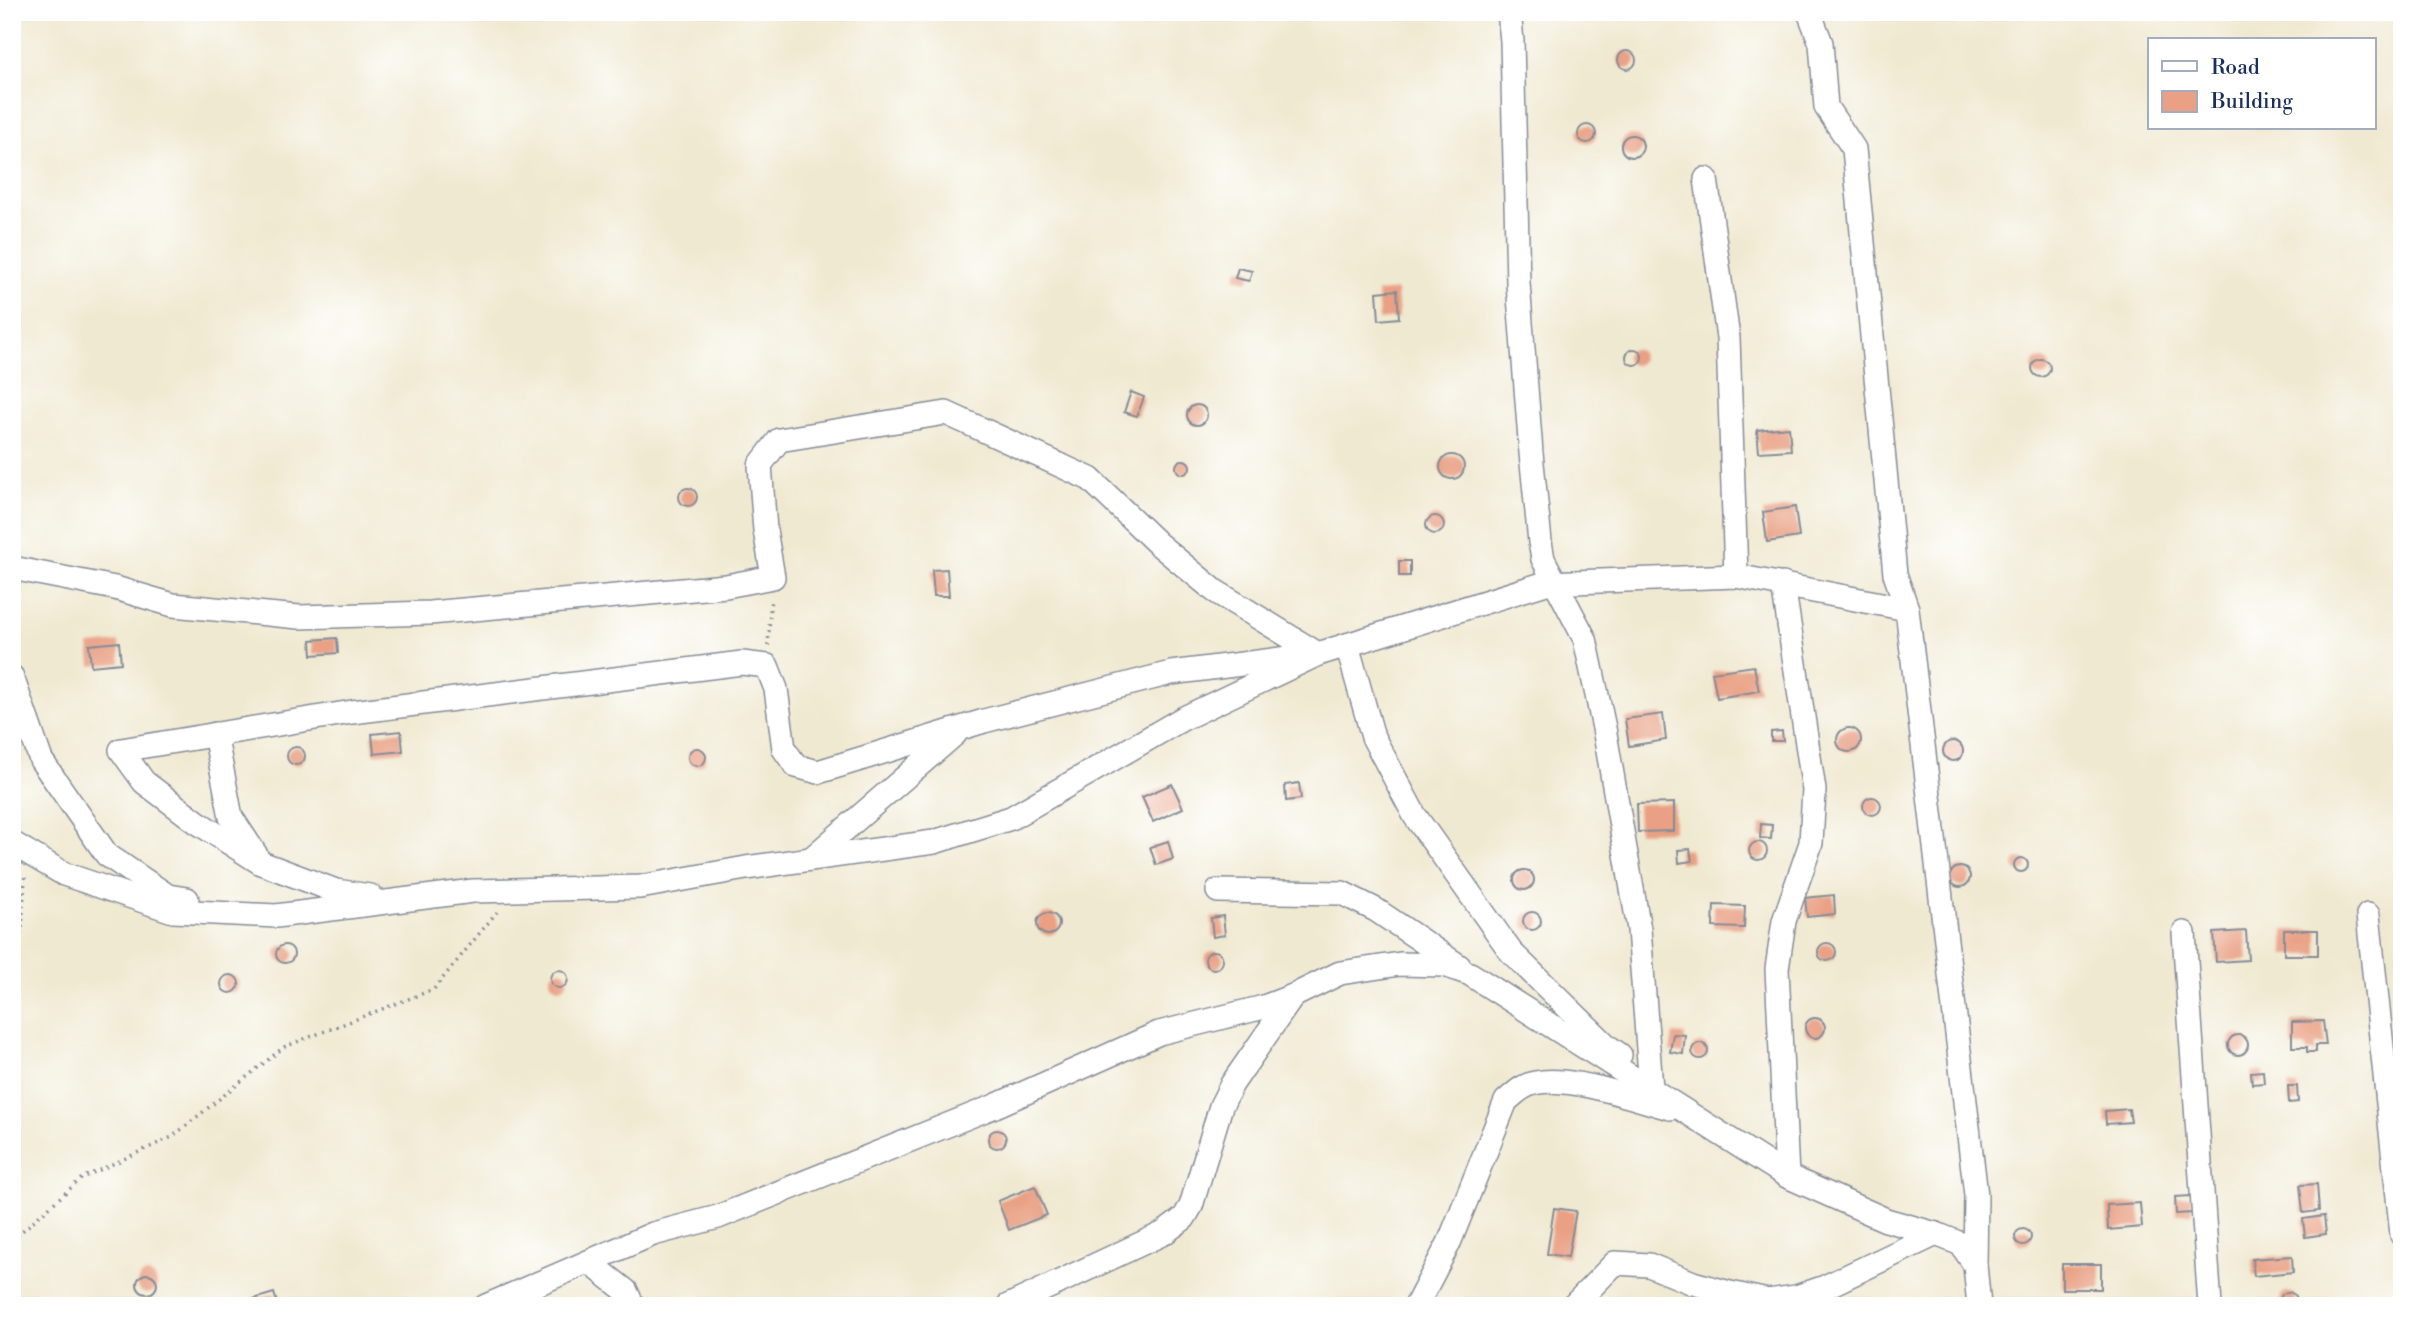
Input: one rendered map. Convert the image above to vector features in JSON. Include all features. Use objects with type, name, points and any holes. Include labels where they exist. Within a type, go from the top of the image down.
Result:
[{"type":"street","points":[[1509,12],[1518,283],[1531,453],[1543,559],[1586,639],[1639,929],[1651,1083]]},
{"type":"street","points":[[1809,12],[1821,43],[1826,107],[1854,149],[1895,575],[1907,609],[1976,1195],[1975,1265],[1979,1306]]},
{"type":"street","points":[[1706,180],[1728,338],[1736,576]]},
{"type":"street","points":[[12,568],[115,588],[173,605],[299,617],[430,613],[726,586],[773,578],[765,530],[760,465],[779,440],[946,413],[1090,479],[1157,543],[1215,591],[1318,654]]},
{"type":"street","points":[[19,848],[64,874],[173,911],[276,916],[473,891],[640,887],[812,858],[934,842],[1011,818],[1182,719],[1318,654],[1546,583],[1736,576],[1907,609]]},
{"type":"street","points":[[1783,584],[1814,790],[1811,843],[1784,922],[1777,969],[1787,1176]]},
{"type":"street","points":[[1347,645],[1373,737],[1415,816],[1511,952],[1606,1045],[1690,1113],[1787,1176],[1886,1220],[1961,1244],[1975,1265]]},
{"type":"street","points":[[398,901],[336,891],[261,863],[197,822],[145,782],[121,750],[465,696],[742,663],[767,666],[776,690],[784,749],[796,766],[818,772],[963,728],[1171,673],[1318,654]]},
{"type":"street","points":[[12,677],[41,760],[107,855],[168,895],[276,916]]},
{"type":"street","points":[[812,858],[963,728]]},
{"type":"street","points":[[215,734],[231,817],[261,863]]},
{"type":"street","points":[[1218,891],[1342,892],[1376,910],[1470,974],[1651,1083]]},
{"type":"street","points":[[2368,915],[2402,1235]]},
{"type":"street","points":[[2184,933],[2210,1306]]},
{"type":"street","points":[[486,1306],[653,1234],[719,1217],[995,1105],[1159,1033],[1264,1007],[1340,973],[1400,964],[1444,965],[1470,974]]},
{"type":"street","points":[[1008,1306],[1164,1233],[1184,1218],[1191,1206],[1221,1107],[1231,1084],[1293,996]]},
{"type":"street","points":[[1416,1306],[1449,1243],[1506,1101],[1525,1086],[1553,1081],[1575,1083],[1690,1113]]},
{"type":"street","points":[[1573,1306],[1615,1263],[1649,1265],[1693,1283],[1768,1301],[1796,1297],[1825,1287],[1936,1234]]},
{"type":"street","points":[[589,1262],[626,1291],[633,1306]]},
{"type":"path","points":[[767,666],[773,578]]},
{"type":"path","points":[[12,983],[22,929],[19,848]]},
{"type":"path","points":[[12,1240],[82,1178],[172,1137],[284,1047],[434,989],[514,890]]},
{"type":"building","points":[[1623,51],[1631,51],[1636,60],[1634,67],[1623,69],[1618,64],[1618,56]]},
{"type":"building","points":[[1583,125],[1591,125],[1596,134],[1594,141],[1583,143],[1578,138],[1578,130]]},
{"type":"building","points":[[1632,135],[1640,138],[1643,146],[1640,154],[1632,157],[1624,154],[1621,146],[1624,138]]},
{"type":"building","points":[[1238,268],[1252,271],[1249,281],[1235,278]]},
{"type":"building","points":[[1397,290],[1399,318],[1379,320],[1377,292]]},
{"type":"building","points":[[1631,349],[1637,349],[1642,357],[1640,363],[1631,365],[1626,360],[1626,354]]},
{"type":"building","points":[[2041,359],[2047,362],[2050,368],[2047,374],[2041,377],[2035,374],[2032,368],[2035,362]]},
{"type":"building","points":[[1131,392],[1144,397],[1137,416],[1124,412]]},
{"type":"building","points":[[1197,405],[1204,408],[1207,415],[1204,422],[1197,425],[1190,422],[1187,415],[1190,408]]},
{"type":"building","points":[[1789,427],[1791,450],[1759,452],[1757,430]]},
{"type":"building","points":[[1452,455],[1461,458],[1464,467],[1461,476],[1452,479],[1443,476],[1440,467],[1443,458]]},
{"type":"building","points":[[1180,460],[1186,460],[1190,467],[1186,474],[1180,474],[1176,470],[1176,464]]},
{"type":"building","points":[[688,488],[694,491],[697,497],[694,503],[688,506],[682,503],[679,497],[682,491]]},
{"type":"building","points":[[1795,507],[1799,537],[1767,542],[1763,512]]},
{"type":"building","points":[[1431,516],[1439,516],[1444,525],[1442,532],[1431,534],[1426,529],[1426,521]]},
{"type":"building","points":[[1399,561],[1410,561],[1410,576],[1399,576]]},
{"type":"building","points":[[947,569],[949,596],[934,596],[932,570]]},
{"type":"building","points":[[337,638],[338,653],[312,655],[311,640]]},
{"type":"building","points":[[119,642],[121,663],[91,666],[89,645]]},
{"type":"building","points":[[1754,666],[1759,691],[1717,698],[1712,672]]},
{"type":"building","points":[[1663,714],[1666,740],[1629,746],[1625,719]]},
{"type":"building","points":[[1849,728],[1857,732],[1861,740],[1857,748],[1849,752],[1841,748],[1837,740],[1841,732]]},
{"type":"building","points":[[401,731],[403,751],[374,754],[372,734]]},
{"type":"building","points":[[1782,731],[1783,741],[1771,741],[1771,732]]},
{"type":"building","points":[[1953,741],[1960,744],[1963,751],[1960,758],[1953,761],[1946,758],[1943,751],[1946,744]]},
{"type":"building","points":[[296,747],[302,750],[305,756],[302,762],[296,765],[290,762],[287,756],[290,750]]},
{"type":"building","points":[[697,748],[703,751],[706,757],[703,763],[697,766],[691,763],[688,757],[691,751]]},
{"type":"building","points":[[1299,783],[1301,799],[1286,801],[1285,785]]},
{"type":"building","points":[[1172,784],[1183,808],[1153,822],[1142,797]]},
{"type":"building","points":[[1868,797],[1876,797],[1881,806],[1879,813],[1868,815],[1863,810],[1863,802]]},
{"type":"building","points":[[1674,803],[1674,831],[1638,832],[1637,804]]},
{"type":"building","points":[[1761,824],[1772,825],[1771,839],[1760,838]]},
{"type":"building","points":[[1168,841],[1173,859],[1156,865],[1150,847]]},
{"type":"building","points":[[1758,842],[1764,845],[1767,851],[1764,857],[1758,860],[1752,857],[1749,851],[1752,845]]},
{"type":"building","points":[[1690,849],[1692,861],[1679,863],[1678,850]]},
{"type":"building","points":[[2018,858],[2024,858],[2028,865],[2024,872],[2018,872],[2014,868],[2014,862]]},
{"type":"building","points":[[1960,867],[1967,870],[1970,877],[1967,884],[1960,887],[1953,884],[1950,877],[1953,870]]},
{"type":"building","points":[[1524,870],[1531,873],[1534,880],[1531,887],[1524,890],[1517,887],[1514,880],[1517,873]]},
{"type":"building","points":[[1834,895],[1835,914],[1807,917],[1805,898]]},
{"type":"building","points":[[1714,905],[1745,906],[1744,928],[1713,927]]},
{"type":"building","points":[[1532,912],[1538,915],[1541,921],[1538,927],[1532,930],[1526,927],[1523,921],[1526,915]]},
{"type":"building","points":[[1048,913],[1056,916],[1059,924],[1056,932],[1048,935],[1040,932],[1037,924],[1040,916]]},
{"type":"building","points":[[1223,916],[1225,935],[1213,937],[1211,918]]},
{"type":"building","points":[[2284,930],[2318,930],[2318,955],[2284,955]]},
{"type":"building","points":[[2246,931],[2248,960],[2216,962],[2214,933]]},
{"type":"building","points":[[1823,943],[1831,943],[1836,952],[1834,959],[1823,961],[1818,956],[1818,948]]},
{"type":"building","points":[[285,945],[291,948],[294,954],[291,960],[285,963],[279,960],[276,954],[279,948]]},
{"type":"building","points":[[1210,951],[1218,951],[1223,960],[1221,967],[1210,969],[1205,964],[1205,956]]},
{"type":"building","points":[[559,970],[565,973],[568,979],[565,985],[559,988],[553,985],[550,979],[553,973]]},
{"type":"building","points":[[230,975],[236,978],[239,984],[236,990],[230,993],[224,990],[221,984],[224,978]]},
{"type":"building","points":[[1815,1018],[1822,1021],[1825,1028],[1822,1035],[1815,1038],[1808,1035],[1805,1028],[1808,1021]]},
{"type":"building","points":[[2323,1021],[2326,1045],[2316,1045],[2316,1052],[2307,1052],[2307,1047],[2292,1047],[2292,1022]]},
{"type":"building","points":[[1673,1034],[1685,1035],[1683,1054],[1670,1052]]},
{"type":"building","points":[[2238,1035],[2245,1038],[2248,1045],[2245,1052],[2238,1055],[2231,1052],[2228,1045],[2231,1038]]},
{"type":"building","points":[[1700,1043],[1706,1045],[1706,1057],[1700,1059],[1694,1057],[1692,1051],[1694,1045]]},
{"type":"building","points":[[2263,1071],[2264,1083],[2252,1084],[2251,1072]]},
{"type":"building","points":[[2288,1086],[2297,1086],[2298,1102],[2289,1103]]},
{"type":"building","points":[[2129,1109],[2131,1122],[2106,1124],[2105,1111]]},
{"type":"building","points":[[993,1130],[1001,1130],[1006,1139],[1004,1146],[993,1148],[988,1143],[988,1135]]},
{"type":"building","points":[[2317,1184],[2319,1211],[2303,1213],[2300,1185]]},
{"type":"building","points":[[1035,1186],[1047,1215],[1009,1230],[998,1201]]},
{"type":"building","points":[[2191,1196],[2193,1213],[2176,1214],[2175,1197]]},
{"type":"building","points":[[2140,1203],[2142,1227],[2108,1230],[2107,1205]]},
{"type":"building","points":[[1554,1208],[1576,1211],[1568,1257],[1547,1254]]},
{"type":"building","points":[[2324,1216],[2326,1234],[2305,1237],[2303,1219]]},
{"type":"building","points":[[2020,1229],[2026,1229],[2031,1237],[2029,1243],[2020,1245],[2015,1240],[2015,1234]]},
{"type":"building","points":[[2292,1256],[2293,1272],[2254,1276],[2252,1259]]},
{"type":"building","points":[[2062,1264],[2101,1264],[2101,1289],[2062,1289]]},
{"type":"building","points":[[143,1274],[151,1274],[157,1284],[151,1294],[143,1294],[137,1288],[137,1280]]},
{"type":"building","points":[[2288,1292],[2296,1300],[2288,1308],[2280,1300]]},
{"type":"building","points":[[274,1293],[278,1306],[256,1306],[254,1299]]}]
